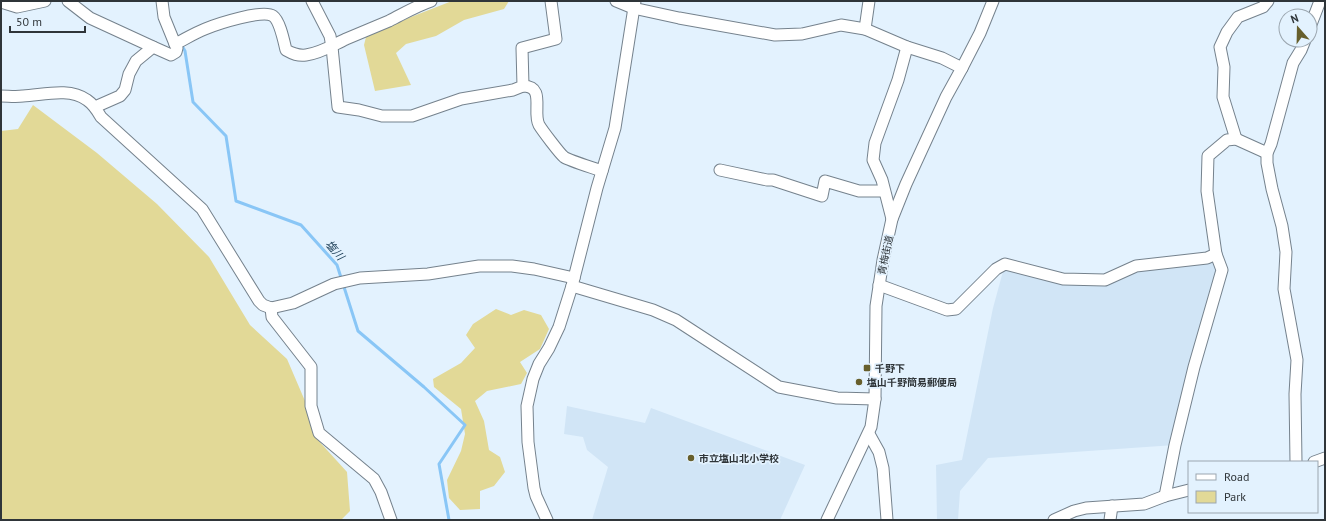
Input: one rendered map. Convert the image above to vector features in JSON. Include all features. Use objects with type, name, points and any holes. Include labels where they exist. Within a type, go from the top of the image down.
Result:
[{"type":"street","points":[[1,2],[17,7],[45,1]]},
{"type":"street","points":[[68,1],[90,18],[171,55],[176,52],[180,41],[206,29],[260,14],[269,14],[278,22],[286,50],[294,55],[306,55],[319,52],[388,21],[414,7],[431,1]]},
{"type":"street","points":[[162,1],[164,17],[180,41]]},
{"type":"street","points":[[312,1],[330,36],[338,107],[359,110],[382,116],[412,116],[461,98],[513,90],[522,86],[530,86],[534,89],[536,97],[539,125],[564,157],[602,171]]},
{"type":"street","points":[[522,86],[522,48],[556,39],[551,1]]},
{"type":"street","points":[[616,1],[634,4],[679,18],[775,35],[802,34],[841,25],[865,29],[907,47],[942,58],[962,68]]},
{"type":"street","points":[[865,29],[869,1]]},
{"type":"street","name":"青梅街道","points":[[827,520],[869,434],[874,412],[876,399],[876,306],[878,285],[892,219],[906,184],[946,97],[980,33],[993,1]]},
{"type":"street","points":[[1236,139],[1223,97],[1224,67],[1220,47],[1227,32],[1238,17],[1263,7],[1268,1]]},
{"type":"street","points":[[548,520],[536,496],[534,488],[528,442],[527,406],[533,379],[539,364],[559,327],[573,282],[602,171],[615,128],[634,4]]},
{"type":"street","points":[[94,107],[120,96],[125,90],[129,74],[136,61],[153,47]]},
{"type":"street","points":[[892,219],[882,180],[873,160],[875,143],[898,80],[907,47]]},
{"type":"street","points":[[1296,461],[1295,394],[1297,360],[1284,289],[1286,252],[1282,226],[1267,163],[1267,153],[1271,144],[1293,63],[1302,48]]},
{"type":"street","points":[[1,96],[22,96],[61,92],[86,99],[101,117],[202,209],[258,301],[271,308],[293,303],[334,284],[360,278],[428,274],[479,266],[534,268],[653,310],[676,320],[779,387],[837,398],[876,399]]},
{"type":"street","points":[[1166,496],[1175,445],[1194,367],[1222,270],[1216,254],[1207,191],[1208,156],[1227,140],[1236,139],[1267,153]]},
{"type":"street","points":[[720,170],[773,180],[822,196],[825,181],[859,191],[884,191]]},
{"type":"street","points":[[878,285],[947,310],[956,309],[996,268],[1005,264],[1063,279],[1105,280],[1136,266],[1207,258],[1216,254]]},
{"type":"street","points":[[271,308],[272,318],[311,367],[311,406],[319,433],[374,479],[381,492],[391,520]]},
{"type":"street","points":[[869,434],[879,452],[883,468],[887,520]]},
{"type":"street","points":[[1054,520],[1074,511],[1086,508],[1144,504],[1188,490]]},
{"type":"street","points":[[1110,520],[1112,506]]},
{"type":"shaded area","points":[[1207,258],[1222,270],[1175,445],[988,458],[960,491],[958,520],[937,520],[936,465],[962,460],[993,308],[1005,264],[1105,280],[1136,266]]},
{"type":"shaded area","name":"市立塩山北小学校","points":[[567,406],[645,423],[651,408],[805,465],[780,520],[592,520],[608,467],[587,450],[583,437],[564,434]]},
{"type":"green space","points":[[452,1],[509,1],[504,9],[464,20],[436,36],[406,44],[396,53],[411,85],[375,91],[364,45],[366,37]]},
{"type":"green space","points":[[33,105],[97,153],[157,204],[209,257],[250,325],[287,359],[305,401],[317,439],[347,472],[350,511],[341,520],[1,520],[1,131],[18,129]]},
{"type":"green space","points":[[496,309],[511,315],[524,310],[541,315],[549,329],[540,349],[520,362],[527,373],[521,384],[487,391],[475,401],[484,421],[489,450],[500,457],[505,472],[494,486],[480,491],[480,509],[460,510],[449,498],[447,480],[461,451],[465,434],[461,409],[434,387],[433,379],[461,363],[475,348],[466,335],[473,324]]},
{"type":"waterway","name":"塩川","points":[[181,44],[185,51],[193,102],[226,136],[236,201],[301,225],[337,265],[358,331],[424,387],[465,425],[439,464],[449,520]]},
{"type":"place","name":"千野下","points":[[867,368]]},
{"type":"place","name":"塩山千野簡易郵便局","points":[[859,382]]},
{"type":"place","name":"市立塩山北小学校","points":[[691,458]]}]
